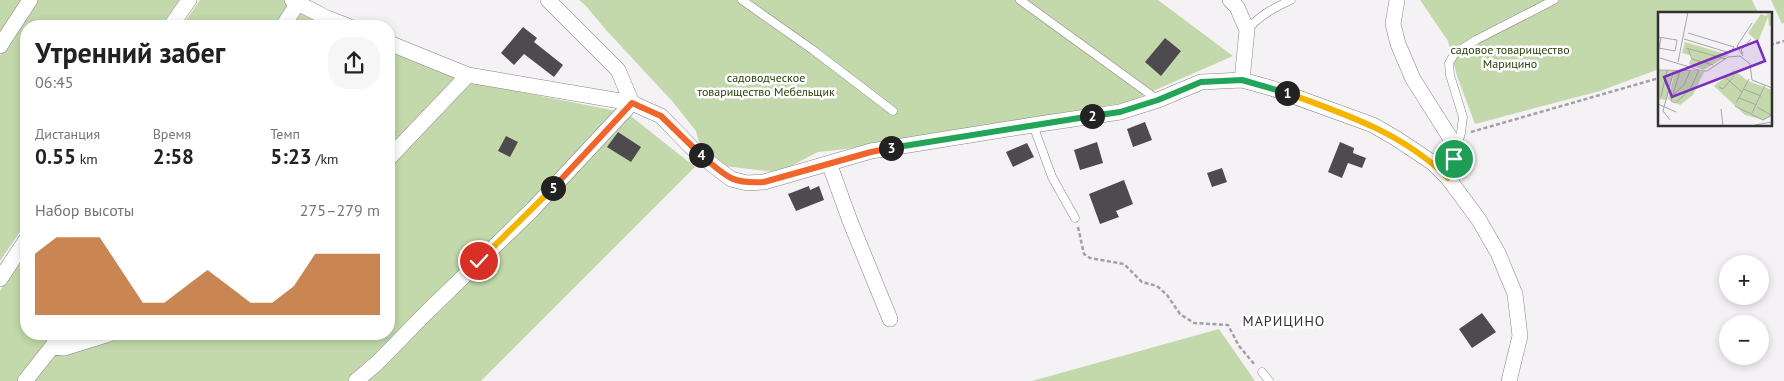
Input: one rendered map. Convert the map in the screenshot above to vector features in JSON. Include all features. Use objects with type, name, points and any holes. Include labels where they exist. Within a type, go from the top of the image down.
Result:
[{"type":"street","points":[[0,46],[30,0]]},
{"type":"street","points":[[175,20],[189,0]]},
{"type":"street","points":[[548,0],[618,70],[632,103]]},
{"type":"street","points":[[1230,0],[1237,7],[1247,30],[1242,80]]},
{"type":"street","points":[[1397,0],[1393,24],[1398,44],[1413,78],[1456,147],[1448,178]]},
{"type":"street","points":[[286,20],[295,1],[335,20]]},
{"type":"street","points":[[395,45],[468,75],[632,103],[661,116],[698,153],[731,179],[747,183],[764,182],[871,152],[1033,124],[1120,112],[1158,100],[1201,82],[1242,80],[1271,88],[1373,126],[1397,139],[1433,163],[1448,178],[1484,228],[1498,253],[1515,294],[1520,336],[1509,381]]},
{"type":"street","points":[[395,152],[468,75]]},
{"type":"street","points":[[356,381],[377,364],[532,209],[632,103]]},
{"type":"street","points":[[829,163],[850,221],[890,319]]},
{"type":"street","points":[[0,279],[20,249]]},
{"type":"street","points":[[25,381],[56,340],[64,348],[90,340]]},
{"type":"lane","points":[[742,0],[894,111]]},
{"type":"lane","points":[[1020,0],[1158,100]]},
{"type":"lane","points":[[1247,30],[1257,18],[1270,9],[1291,0]]},
{"type":"lane","points":[[1456,147],[1462,133],[1463,117],[1450,75],[1449,63],[1455,53],[1476,40],[1554,0]]},
{"type":"lane","points":[[1033,124],[1052,177],[1075,218]]},
{"type":"lane","points":[[1262,372],[1269,381]]},
{"type":"path","points":[[1456,147],[1472,131],[1658,78]]},
{"type":"path","points":[[1075,218],[1084,254],[1090,258],[1124,264],[1142,282],[1157,286],[1167,295],[1180,314],[1194,323],[1228,325],[1239,346],[1262,372]]},
{"type":"green space","points":[[0,0],[25,0],[0,39]]},
{"type":"green space","points":[[37,0],[179,0],[165,20],[24,20]]},
{"type":"green space","points":[[200,0],[286,0],[333,20],[186,20]]},
{"type":"green space","name":"садоводческое товарищество Мебельщик","points":[[579,0],[1158,0],[1233,56],[1128,102],[818,152],[787,168],[774,172],[723,166],[700,146],[696,131],[672,101]]},
{"type":"green space","name":"садовое товарищество Марицино","points":[[1420,0],[1752,0],[1758,12],[1658,12],[1658,69],[1600,91],[1475,124],[1457,76],[1448,41]]},
{"type":"green space","points":[[1771,0],[1784,0],[1784,23],[1782,24]]},
{"type":"green space","points":[[20,26],[20,232],[0,261],[0,56]]},
{"type":"green space","points":[[395,48],[480,84],[627,113],[695,167],[481,381],[0,381],[0,291],[20,262],[20,340],[395,340]]},
{"type":"green space","points":[[1219,329],[1255,381],[1032,381]]},
{"type":"building","points":[[523,27],[537,38],[534,42],[563,65],[554,77],[524,54],[514,65],[501,53]]},
{"type":"building","points":[[1165,38],[1181,51],[1161,76],[1145,62]]},
{"type":"building","points":[[1145,122],[1152,140],[1133,147],[1127,129]]},
{"type":"building","points":[[618,132],[641,147],[631,162],[607,147]]},
{"type":"building","points":[[506,136],[518,142],[510,157],[498,151]]},
{"type":"building","points":[[1097,142],[1103,163],[1080,170],[1074,150]]},
{"type":"building","points":[[1340,142],[1354,148],[1353,153],[1366,158],[1362,168],[1348,163],[1342,178],[1328,172]]},
{"type":"building","points":[[1027,143],[1034,157],[1013,167],[1006,152]]},
{"type":"building","points":[[1222,168],[1227,182],[1212,187],[1207,173]]},
{"type":"building","points":[[1124,180],[1133,204],[1116,211],[1119,217],[1100,224],[1089,194]]},
{"type":"building","points":[[809,186],[810,190],[819,186],[824,200],[796,211],[788,194]]},
{"type":"building","points":[[1482,313],[1496,332],[1472,348],[1459,329]]},
{"type":"district","name":"МАРИЦИНО","points":[[1284,321]]},
{"type":"route","points":[[479,261],[532,209],[632,103],[661,116],[698,153],[731,179],[747,183],[764,182],[871,152],[1033,124],[1120,112],[1158,100],[1201,82],[1242,80],[1346,114],[1373,126],[1397,139],[1433,163],[1448,178],[1454,159]]}]
